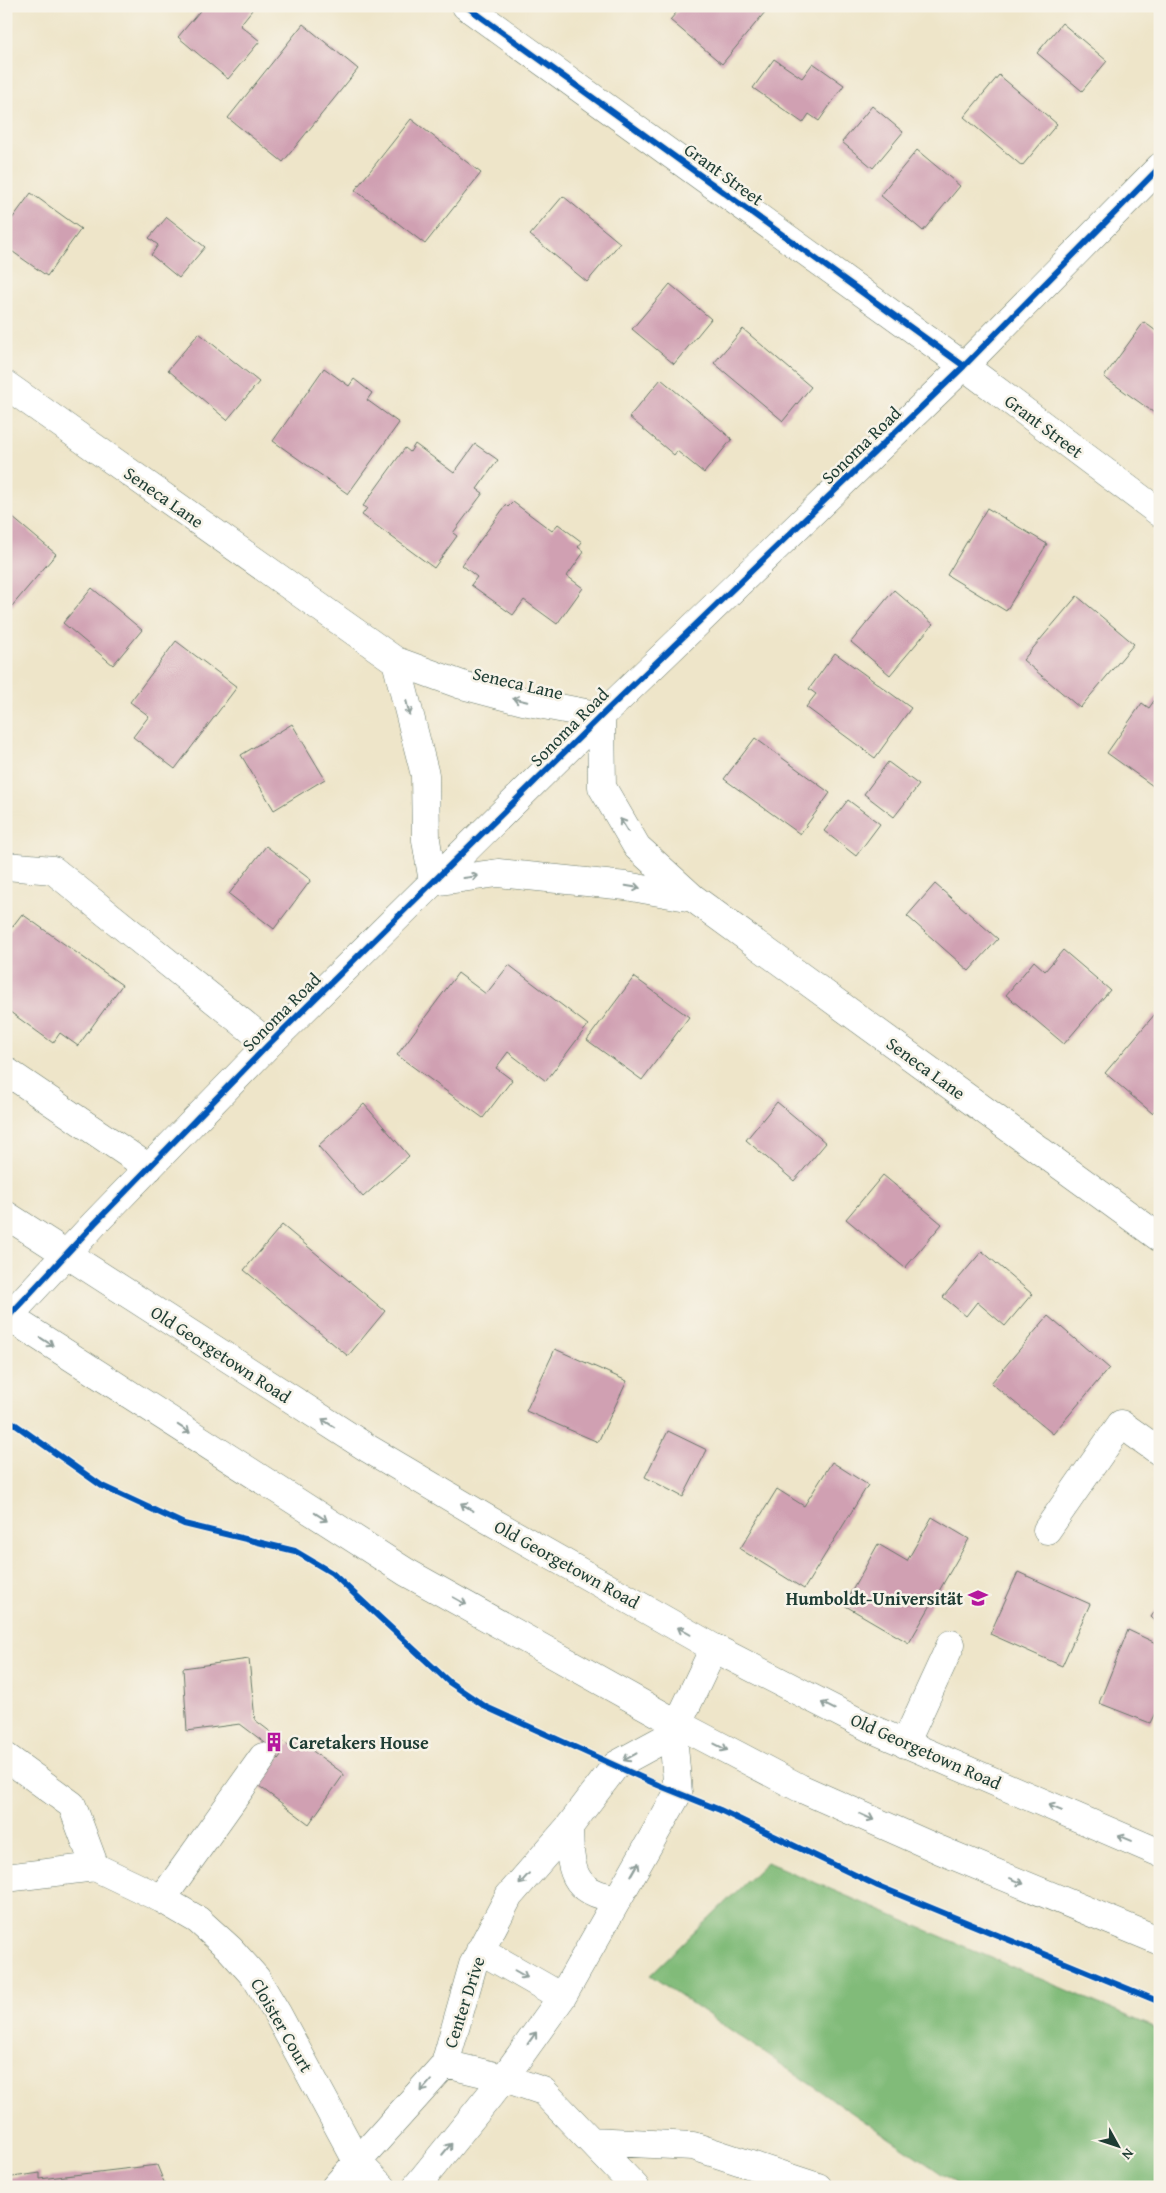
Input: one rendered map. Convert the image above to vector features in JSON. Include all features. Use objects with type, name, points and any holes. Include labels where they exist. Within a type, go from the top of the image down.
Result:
[{"type":"street","name":"Grant Street","points":[[466,6],[964,366],[1160,514]]},
{"type":"street","name":"Sonoma Road","points":[[7,1316],[270,1044],[601,716],[964,366],[1160,167]]},
{"type":"street","name":"Seneca Lane","points":[[6,385],[396,661],[462,685],[601,716],[602,786],[637,847],[693,898],[1160,1238]]},
{"type":"street","points":[[396,661],[425,775],[426,840],[433,882]]},
{"type":"street","points":[[6,866],[53,870],[270,1044]]},
{"type":"street","name":"Seneca Lane","points":[[433,882],[498,873],[626,886],[693,898]]},
{"type":"street","points":[[6,1071],[149,1168]]},
{"type":"street","name":"Old Georgetown Road","points":[[6,1215],[369,1449],[489,1520],[714,1648],[905,1744],[1157,1846]]},
{"type":"street","points":[[7,1316],[406,1572],[675,1729],[800,1788],[940,1850],[1160,1941]]},
{"type":"street","points":[[1047,1530],[1121,1424],[1160,1452]]},
{"type":"street","points":[[905,1744],[951,1644]]},
{"type":"street","points":[[416,2187],[504,2078],[562,1997],[678,1793],[675,1729],[714,1648]]},
{"type":"street","name":"Center Drive","points":[[335,2187],[445,2064],[473,1965],[509,1896],[569,1827],[616,1765],[675,1729]]},
{"type":"street","points":[[6,1757],[72,1805],[95,1867],[6,1878]]},
{"type":"street","points":[[162,1899],[263,1757]]},
{"type":"street","points":[[569,1827],[570,1859],[577,1878],[587,1890],[600,1896],[618,1898]]},
{"type":"street","name":"Cloister Court","points":[[95,1867],[162,1899],[198,1920],[230,1949],[256,1978],[277,2013],[358,2163],[382,2187]]},
{"type":"street","points":[[480,1950],[562,1997]]},
{"type":"street","points":[[445,2064],[504,2078],[543,2092],[635,2187]]},
{"type":"street","points":[[591,2141],[693,2146],[818,2187]]},
{"type":"green space","points":[[767,1862],[1160,2030],[1160,2187],[961,2187],[650,1975]]},
{"type":"building","points":[[204,6],[248,6],[252,10],[240,25],[260,41],[228,79],[178,37]]},
{"type":"building","points":[[682,6],[770,6],[722,64],[670,20]]},
{"type":"building","points":[[1062,23],[1107,61],[1082,91],[1037,53]]},
{"type":"building","points":[[303,24],[358,69],[283,162],[228,118]]},
{"type":"building","points":[[774,59],[802,78],[813,63],[844,85],[819,121],[809,114],[803,123],[753,88]]},
{"type":"building","points":[[999,75],[1057,124],[1022,166],[964,117]]},
{"type":"building","points":[[872,106],[903,132],[873,168],[842,142]]},
{"type":"building","points":[[411,119],[481,173],[425,244],[355,190]]},
{"type":"building","points":[[917,150],[960,186],[923,231],[880,195]]},
{"type":"building","points":[[31,193],[81,229],[47,276],[6,247],[6,227]]},
{"type":"building","points":[[563,196],[620,243],[587,282],[530,235]]},
{"type":"building","points":[[167,217],[205,247],[179,278],[151,255],[158,245],[149,238]]},
{"type":"building","points":[[670,284],[711,319],[674,364],[632,329]]},
{"type":"building","points":[[1144,322],[1160,334],[1160,417],[1104,377]]},
{"type":"building","points":[[743,329],[811,387],[783,421],[714,363]]},
{"type":"building","points":[[199,333],[259,382],[227,420],[168,370]]},
{"type":"building","points":[[324,368],[349,386],[354,379],[372,393],[367,400],[399,423],[348,494],[273,441]]},
{"type":"building","points":[[661,379],[732,439],[704,473],[677,451],[674,455],[629,417]]},
{"type":"building","points":[[415,444],[454,473],[475,444],[498,460],[477,489],[483,493],[453,533],[457,536],[434,568],[362,515],[367,508],[363,506],[405,448],[410,452]]},
{"type":"building","points":[[513,502],[552,531],[558,524],[582,542],[578,547],[584,552],[567,576],[583,588],[557,624],[524,600],[513,615],[471,585],[477,577],[462,565],[506,505],[508,507]]},
{"type":"building","points":[[987,508],[1047,544],[1006,611],[947,575]]},
{"type":"building","points":[[6,512],[56,554],[12,606],[6,601]]},
{"type":"building","points":[[92,588],[142,630],[113,665],[63,623]]},
{"type":"building","points":[[894,590],[933,624],[890,675],[851,642]]},
{"type":"building","points":[[1077,596],[1134,644],[1080,708],[1023,660]]},
{"type":"building","points":[[176,641],[237,687],[175,769],[133,737],[149,716],[130,702]]},
{"type":"building","points":[[835,653],[911,708],[875,758],[806,707],[816,694],[809,689]]},
{"type":"building","points":[[1160,692],[1160,777],[1153,786],[1107,753],[1142,703],[1149,708]]},
{"type":"building","points":[[292,724],[325,779],[274,810],[241,755]]},
{"type":"building","points":[[755,738],[830,793],[800,834],[724,779]]},
{"type":"building","points":[[888,762],[919,785],[894,817],[864,794]]},
{"type":"building","points":[[848,800],[880,824],[856,856],[824,831]]},
{"type":"building","points":[[266,846],[311,880],[274,929],[229,894]]},
{"type":"building","points":[[935,884],[998,939],[969,971],[907,916]]},
{"type":"building","points":[[22,914],[122,985],[78,1046],[60,1033],[53,1043],[6,1009],[6,935]]},
{"type":"building","points":[[1063,950],[1110,990],[1064,1044],[1006,995],[1034,961],[1045,971]]},
{"type":"building","points":[[509,965],[588,1025],[546,1081],[508,1052],[496,1068],[512,1080],[483,1118],[397,1055],[458,973],[486,994]]},
{"type":"building","points":[[634,977],[689,1017],[642,1080],[587,1040]]},
{"type":"building","points":[[1155,1014],[1160,1018],[1160,1104],[1152,1113],[1105,1073]]},
{"type":"building","points":[[777,1102],[826,1143],[794,1181],[746,1140]]},
{"type":"building","points":[[364,1104],[409,1156],[363,1197],[318,1146]]},
{"type":"building","points":[[883,1175],[942,1224],[905,1268],[846,1219]]},
{"type":"building","points":[[282,1225],[385,1311],[348,1356],[244,1270]]},
{"type":"building","points":[[982,1251],[1032,1294],[1005,1326],[977,1302],[966,1316],[943,1297]]},
{"type":"building","points":[[1048,1316],[1109,1368],[1053,1434],[991,1383]]},
{"type":"building","points":[[555,1349],[627,1381],[598,1442],[526,1411]]},
{"type":"building","points":[[668,1431],[707,1450],[683,1497],[645,1477]]},
{"type":"building","points":[[832,1462],[868,1485],[804,1589],[740,1549],[777,1489],[804,1506]]},
{"type":"building","points":[[932,1517],[969,1539],[909,1643],[844,1605],[878,1544],[907,1561]]},
{"type":"building","points":[[1018,1572],[1090,1604],[1062,1666],[990,1634]]},
{"type":"building","points":[[1160,1604],[1160,1625],[1151,1617]]},
{"type":"building","points":[[1128,1630],[1160,1645],[1160,1703],[1150,1723],[1099,1703]]},
{"type":"building","name":"Caretakers House","points":[[249,1659],[255,1720],[289,1746],[295,1738],[344,1774],[309,1824],[259,1786],[281,1755],[240,1724],[187,1731],[183,1668]]},
{"type":"building","points":[[157,2165],[166,2187],[6,2187],[6,2178],[40,2173],[40,2179]]},
{"type":"cycle path","points":[[466,6],[964,366]]},
{"type":"cycle path","points":[[8,1317],[95,1223],[269,1044],[601,716],[964,366],[1160,167]]},
{"type":"cycle path","points":[[6,1418],[102,1486],[184,1524],[295,1551],[332,1573],[449,1682],[486,1707],[658,1785],[720,1810],[878,1886],[1160,2002]]},
{"type":"place","name":"Humboldt-Universität","points":[[978,1598]]},
{"type":"place","name":"Caretakers House","points":[[274,1742]]}]
